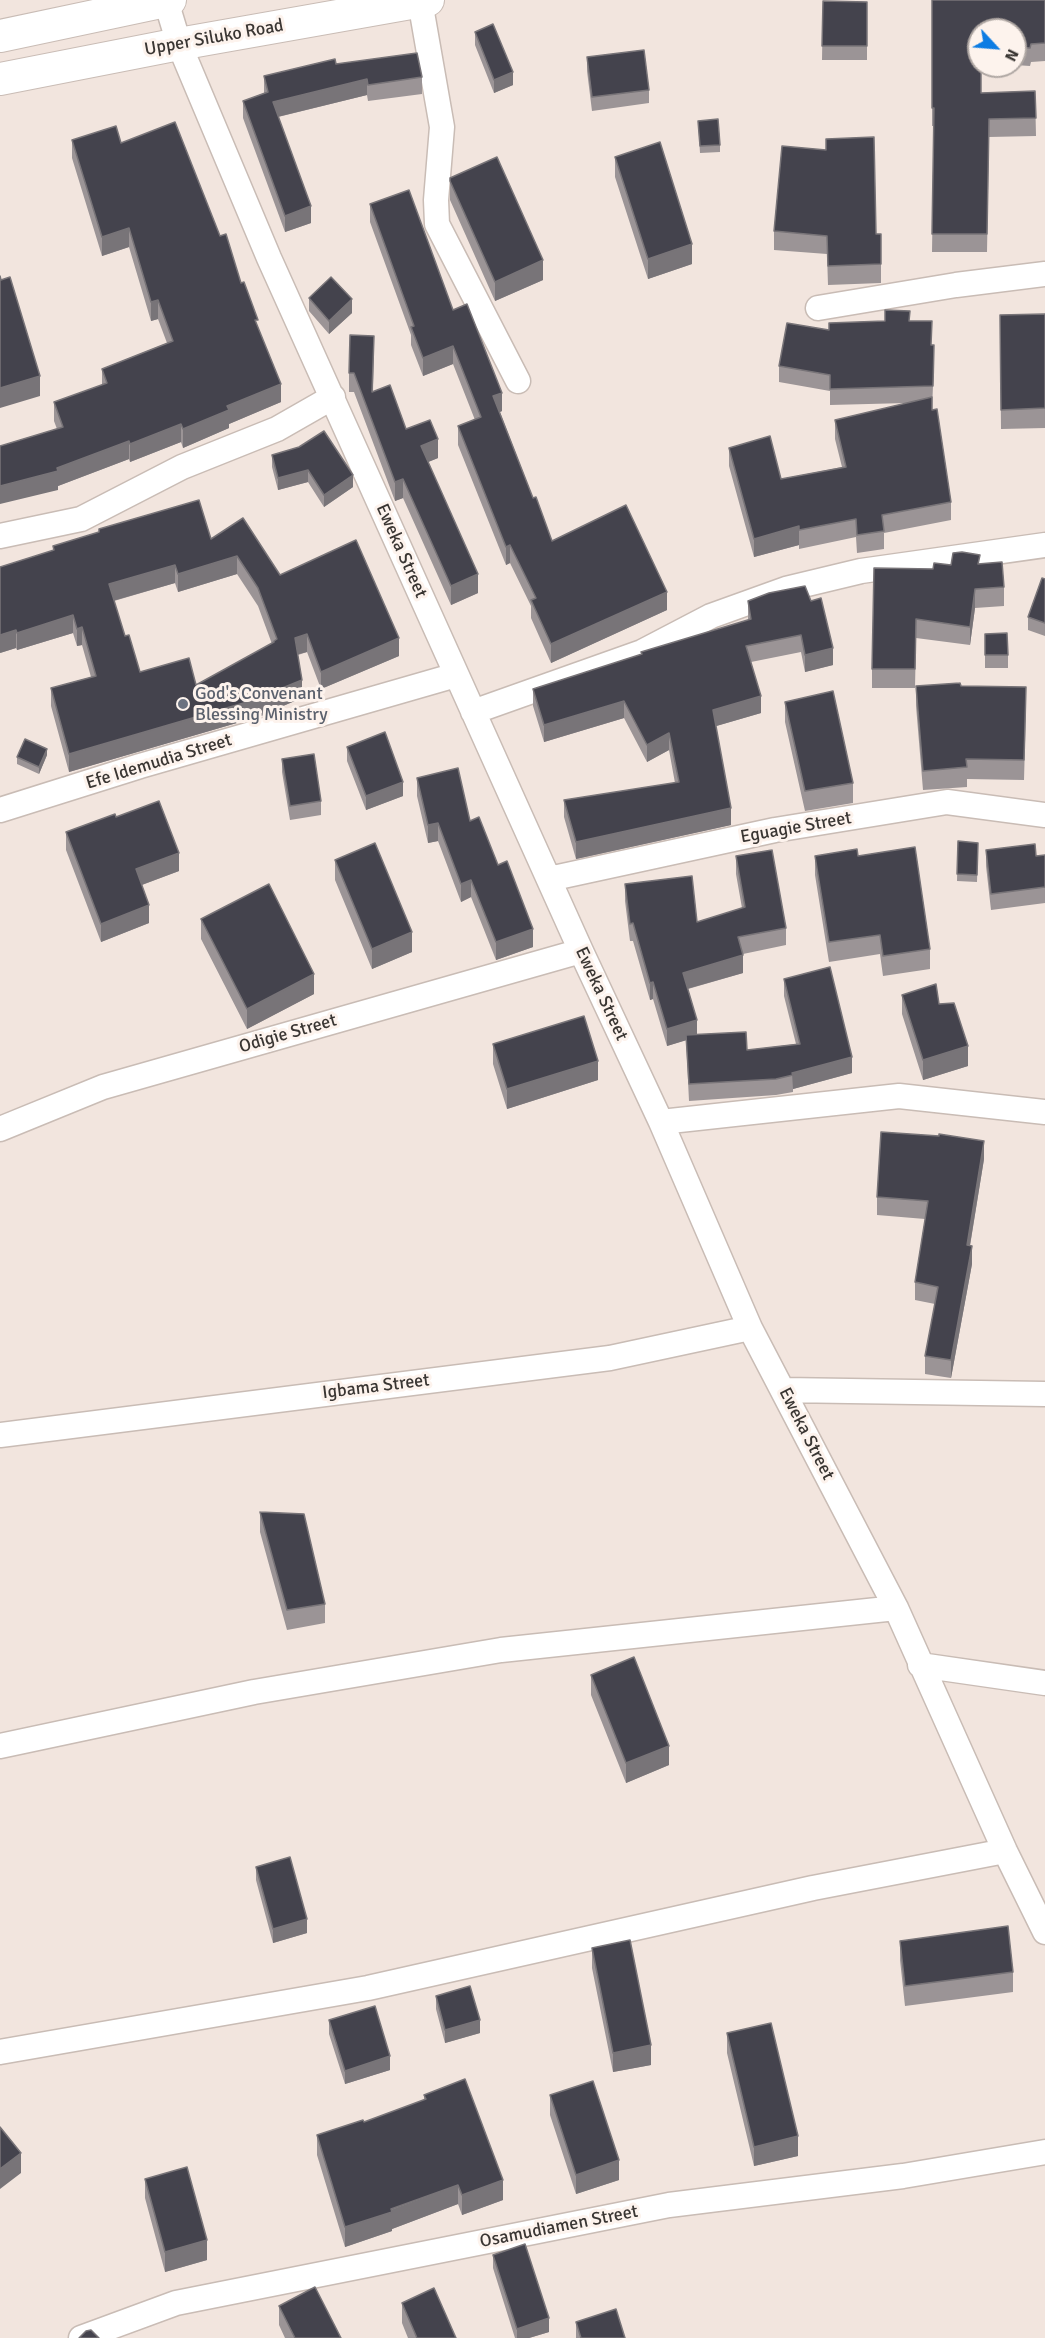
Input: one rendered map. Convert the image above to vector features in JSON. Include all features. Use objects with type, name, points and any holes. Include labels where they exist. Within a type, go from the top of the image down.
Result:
[{"type":"main road","points":[[0,36],[168,0]]},
{"type":"main road","name":"Upper Siluko Road","points":[[0,79],[179,44],[424,1]]},
{"type":"street","points":[[168,0],[179,44]]},
{"type":"street","points":[[424,1],[442,127],[436,200],[437,224],[518,381]]},
{"type":"street","name":"Eweka Street","points":[[179,44],[269,258],[580,951],[660,1122],[750,1328],[896,1608],[1005,1851],[1045,1932]]},
{"type":"street","points":[[818,308],[956,285],[1045,274]]},
{"type":"street","points":[[0,536],[81,519],[182,467],[277,429],[333,397]]},
{"type":"street","points":[[473,712],[642,652],[711,616],[786,589],[861,571],[1045,545]]},
{"type":"street","name":"Efe Idemudia Street","points":[[0,810],[140,766],[456,675]]},
{"type":"street","name":"Eguagie Street","points":[[549,879],[776,830],[947,802],[1045,815]]},
{"type":"street","name":"Odigie Street","points":[[0,1130],[103,1087],[580,951]]},
{"type":"street","points":[[660,1122],[899,1096],[1045,1112]]},
{"type":"street","name":"Igbama Street","points":[[0,1435],[610,1358],[750,1328]]},
{"type":"street","points":[[784,1390],[1045,1394]]},
{"type":"street","points":[[0,1746],[254,1692],[501,1650],[896,1608]]},
{"type":"street","points":[[920,1665],[1045,1683]]},
{"type":"street","points":[[0,2052],[368,1988],[813,1888],[1005,1851]]},
{"type":"street","name":"Osamudiamen Street","points":[[81,2338],[176,2303],[657,2207],[903,2176],[1045,2152]]},
{"type":"building","points":[[932,0],[1045,0],[1045,43],[1031,44],[1030,48],[1027,48],[1027,18],[967,18],[967,78],[981,78],[981,93],[1035,91],[1036,118],[989,119],[987,234],[932,234],[934,108],[932,108]]},
{"type":"building","points":[[823,1],[867,2],[867,46],[822,46]]},
{"type":"building","points":[[493,24],[513,72],[494,80],[475,32]]},
{"type":"building","points":[[644,50],[649,90],[592,97],[587,57]]},
{"type":"building","points":[[417,53],[422,77],[368,85],[367,79],[273,102],[311,206],[285,216],[243,101],[268,92],[264,76],[335,59],[336,64]]},
{"type":"building","points":[[718,119],[720,145],[700,146],[698,121]]},
{"type":"building","points":[[175,122],[220,236],[226,234],[241,283],[244,282],[258,320],[255,320],[281,384],[227,406],[229,410],[183,429],[181,424],[57,468],[58,471],[0,486],[0,446],[63,427],[54,402],[107,383],[102,369],[173,341],[158,300],[151,302],[129,228],[102,237],[72,140],[116,126],[121,143]]},
{"type":"building","points":[[874,137],[876,234],[881,234],[881,264],[828,266],[827,236],[774,231],[782,146],[826,150],[826,139]]},
{"type":"building","points":[[660,142],[692,244],[648,259],[615,157]]},
{"type":"building","points":[[497,157],[543,260],[495,282],[450,178]]},
{"type":"building","points":[[409,190],[453,310],[467,304],[502,393],[493,396],[552,541],[626,505],[667,592],[551,644],[531,600],[536,598],[510,545],[506,547],[458,426],[481,417],[453,346],[423,358],[411,327],[414,326],[370,204]]},
{"type":"building","points":[[0,276],[1,280],[10,277],[40,376],[0,388]]},
{"type":"building","points":[[331,277],[352,299],[329,321],[309,298]]},
{"type":"building","points":[[885,310],[910,311],[909,321],[932,321],[933,386],[830,389],[830,375],[779,366],[787,323],[829,330],[829,323],[885,321]]},
{"type":"building","points":[[1045,314],[1045,408],[1001,410],[1000,315]]},
{"type":"building","points":[[350,335],[374,336],[372,392],[390,385],[406,429],[430,420],[438,439],[421,446],[478,574],[451,586],[403,479],[395,482],[354,373],[349,373]]},
{"type":"building","points":[[932,397],[932,410],[937,409],[951,502],[882,515],[884,531],[857,535],[856,519],[799,530],[799,526],[754,539],[729,448],[770,436],[781,479],[846,467],[835,420]]},
{"type":"building","points":[[324,431],[353,475],[324,495],[308,470],[278,478],[272,455],[299,447]]},
{"type":"building","points":[[199,500],[211,539],[243,518],[280,575],[356,540],[399,638],[321,672],[307,634],[295,638],[302,680],[270,693],[271,695],[69,754],[51,688],[96,676],[82,627],[77,629],[73,615],[17,633],[16,630],[0,635],[0,567],[54,550],[53,546],[99,532],[99,529]],"holes":[[[237,556],[258,588],[277,639],[196,685],[189,658],[140,672],[129,635],[125,636],[109,584],[175,565],[178,574]]]},
{"type":"building","points":[[953,553],[980,555],[978,564],[1002,562],[1004,587],[975,589],[970,627],[916,619],[915,669],[872,669],[874,568],[933,569],[934,563],[951,565]]},
{"type":"building","points":[[1042,578],[1045,579],[1045,623],[1028,617]]},
{"type":"building","points":[[805,586],[811,601],[821,598],[833,648],[805,655],[801,635],[746,646],[761,696],[713,710],[731,808],[576,842],[564,800],[679,782],[669,733],[647,745],[624,701],[544,725],[533,689],[642,654],[641,652],[751,619],[748,601],[769,593]]},
{"type":"building","points":[[1007,633],[1008,655],[985,655],[985,634]]},
{"type":"building","points":[[960,683],[961,686],[1026,687],[1024,760],[966,759],[967,767],[923,771],[916,686]]},
{"type":"building","points":[[833,691],[853,783],[805,791],[785,702]]},
{"type":"building","points":[[385,732],[403,782],[366,796],[347,747]]},
{"type":"building","points":[[25,739],[47,749],[39,767],[17,757]]},
{"type":"building","points":[[314,754],[321,801],[290,806],[282,759]]},
{"type":"building","points":[[458,768],[470,821],[479,817],[498,865],[507,861],[533,929],[496,942],[471,880],[461,884],[438,823],[428,825],[417,778]]},
{"type":"building","points":[[159,801],[179,853],[136,869],[149,905],[101,924],[66,832]]},
{"type":"building","points":[[958,841],[978,843],[977,875],[957,874]]},
{"type":"building","points":[[375,843],[412,932],[372,949],[335,860]]},
{"type":"building","points":[[1035,844],[1036,856],[1045,855],[1045,887],[991,894],[986,850]]},
{"type":"building","points":[[915,847],[930,949],[883,956],[880,935],[829,942],[815,856],[857,849],[858,856]]},
{"type":"building","points":[[772,850],[786,928],[738,937],[743,955],[683,973],[697,1020],[667,1029],[653,982],[650,983],[633,923],[630,924],[625,884],[692,876],[697,922],[745,907],[736,856]]},
{"type":"building","points":[[269,884],[314,974],[247,1009],[201,919]]},
{"type":"building","points":[[830,967],[852,1057],[776,1079],[689,1084],[686,1035],[746,1032],[747,1050],[800,1044],[784,979]]},
{"type":"building","points":[[936,984],[939,1004],[954,1003],[968,1046],[923,1060],[902,995]]},
{"type":"building","points":[[584,1016],[598,1061],[507,1089],[493,1044]]},
{"type":"building","points":[[881,1132],[939,1136],[939,1134],[984,1141],[967,1245],[972,1246],[951,1360],[925,1356],[938,1287],[915,1282],[928,1201],[877,1197]]},
{"type":"building","points":[[260,1512],[304,1514],[325,1604],[287,1610]]},
{"type":"building","points":[[634,1657],[669,1746],[626,1763],[591,1675]]},
{"type":"building","points":[[290,1857],[307,1919],[273,1929],[256,1867]]},
{"type":"building","points":[[1008,1926],[1013,1972],[905,1986],[900,1941]]},
{"type":"building","points":[[630,1940],[651,2045],[613,2053],[592,1948]]},
{"type":"building","points":[[470,1986],[480,2020],[445,2030],[436,1996]]},
{"type":"building","points":[[375,2006],[390,2056],[345,2071],[329,2020]]},
{"type":"building","points":[[771,2023],[798,2136],[754,2147],[727,2033]]},
{"type":"building","points":[[465,2079],[503,2180],[462,2195],[458,2185],[391,2209],[392,2212],[345,2227],[317,2135],[363,2120],[364,2122],[426,2099],[424,2095]]},
{"type":"building","points":[[593,2081],[619,2160],[576,2175],[550,2095]]},
{"type":"building","points":[[0,2127],[21,2153],[0,2169]]},
{"type":"building","points":[[187,2167],[207,2240],[165,2252],[145,2179]]},
{"type":"building","points":[[525,2244],[549,2318],[517,2329],[493,2255]]},
{"type":"building","points":[[315,2287],[341,2338],[295,2338],[279,2306]]},
{"type":"building","points":[[434,2288],[456,2338],[417,2338],[402,2303]]},
{"type":"building","points":[[616,2309],[625,2338],[581,2338],[576,2322]]},
{"type":"building","points":[[91,2330],[99,2338],[79,2338],[86,2331]]},
{"type":"place","name":"God's Convenant Blessing Ministry","points":[[183,704]]}]
